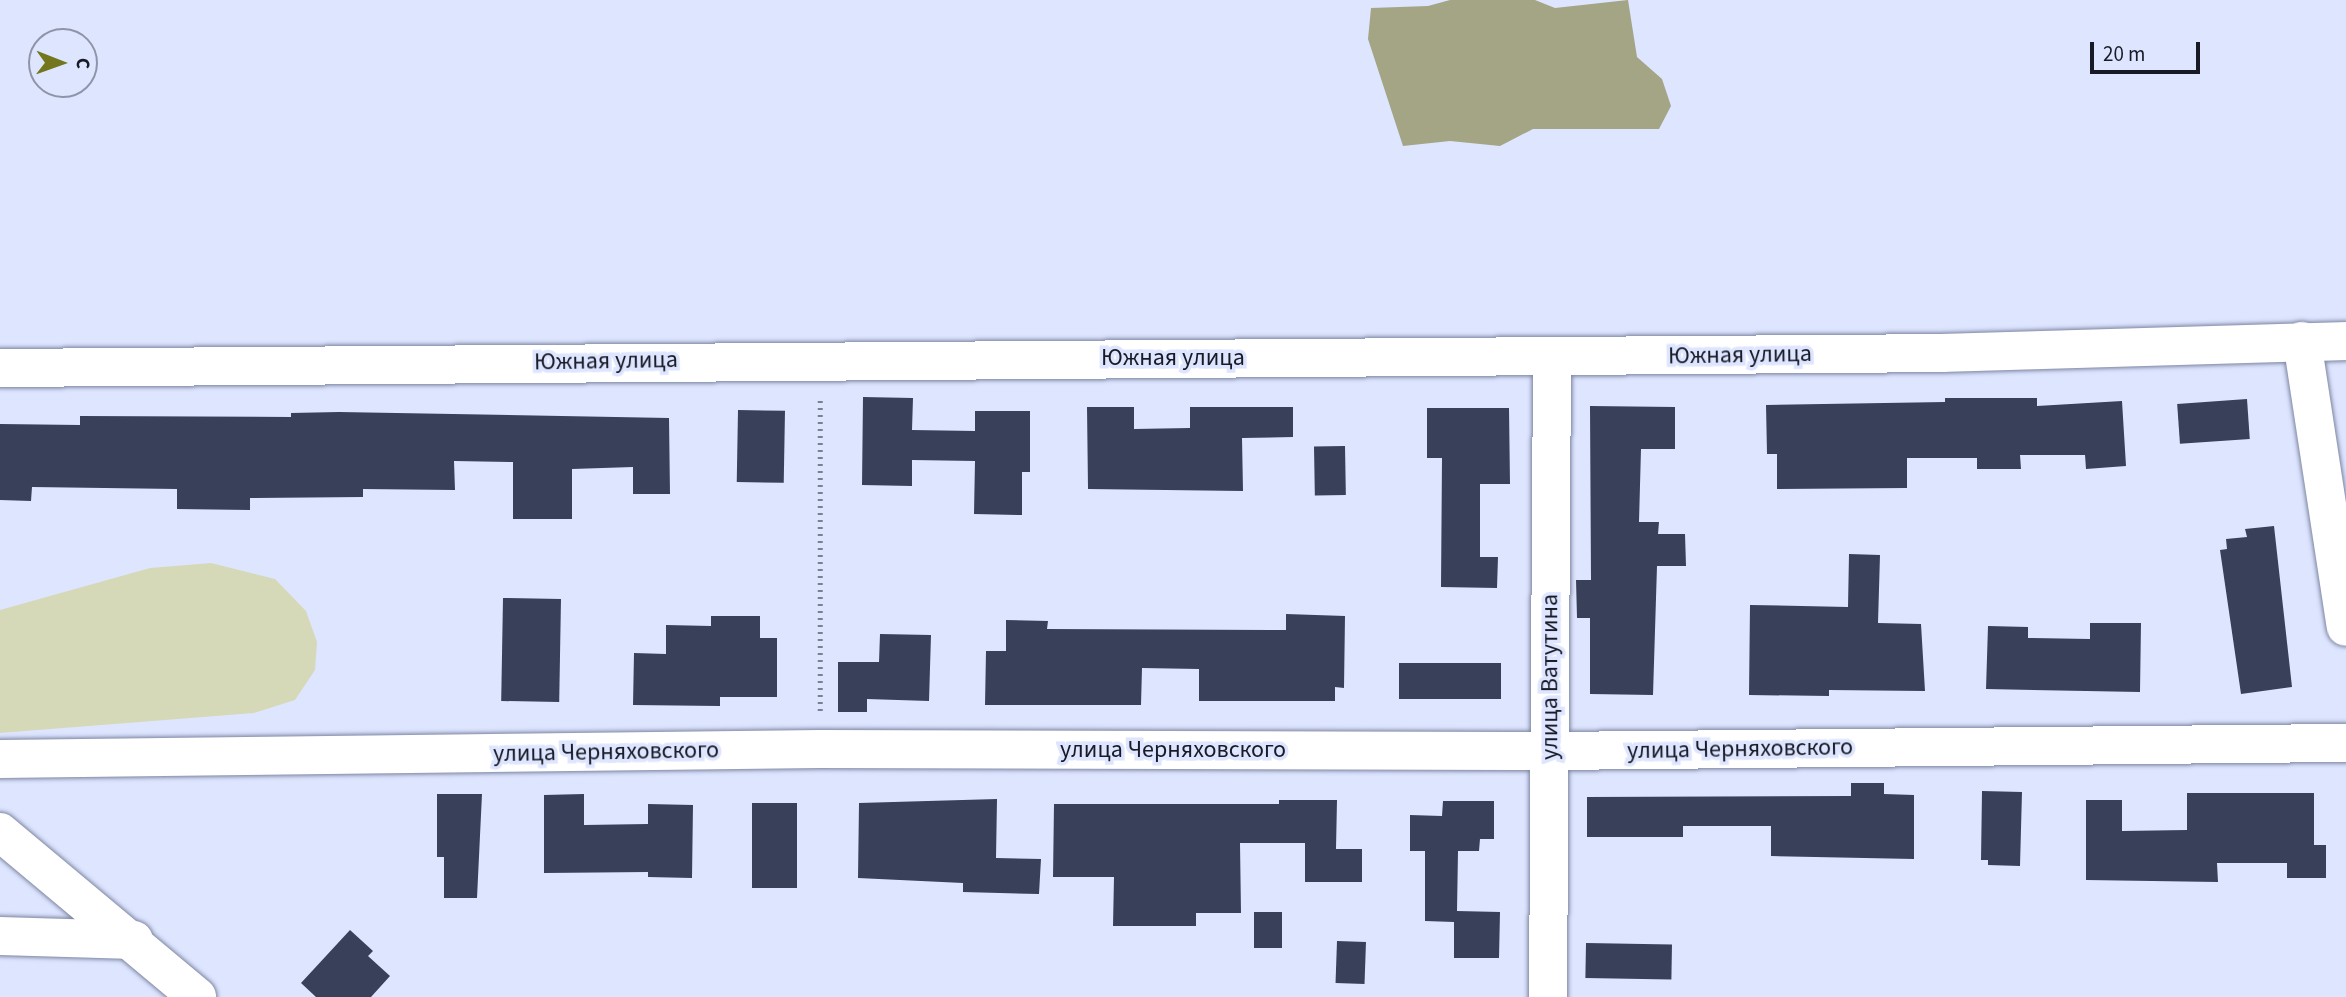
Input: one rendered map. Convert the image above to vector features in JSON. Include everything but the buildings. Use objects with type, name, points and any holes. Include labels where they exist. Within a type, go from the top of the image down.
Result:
[{"type":"street","points":[[2302,341],[2346,627]]},
{"type":"street","name":"Южная улица","points":[[0,368],[820,359],[1943,353],[2346,341]]},
{"type":"street","name":"улица Ватутина","points":[[1548,997],[1552,357]]},
{"type":"street","name":"улица Черняховского","points":[[0,759],[820,749],[1550,751],[2346,743]]},
{"type":"street","points":[[0,832],[134,940],[197,997]]},
{"type":"street","points":[[0,936],[134,940]]},
{"type":"path","points":[[820,359],[820,749]]},
{"type":"shaded area","points":[[1450,0],[1535,0],[1555,8],[1628,0],[1637,57],[1662,79],[1671,106],[1659,129],[1533,129],[1500,146],[1450,141],[1403,146],[1368,39],[1371,8],[1428,6]]},
{"type":"shaded area","points":[[211,563],[275,579],[306,611],[317,642],[315,670],[295,700],[254,713],[0,733],[0,610],[150,568]]}]
